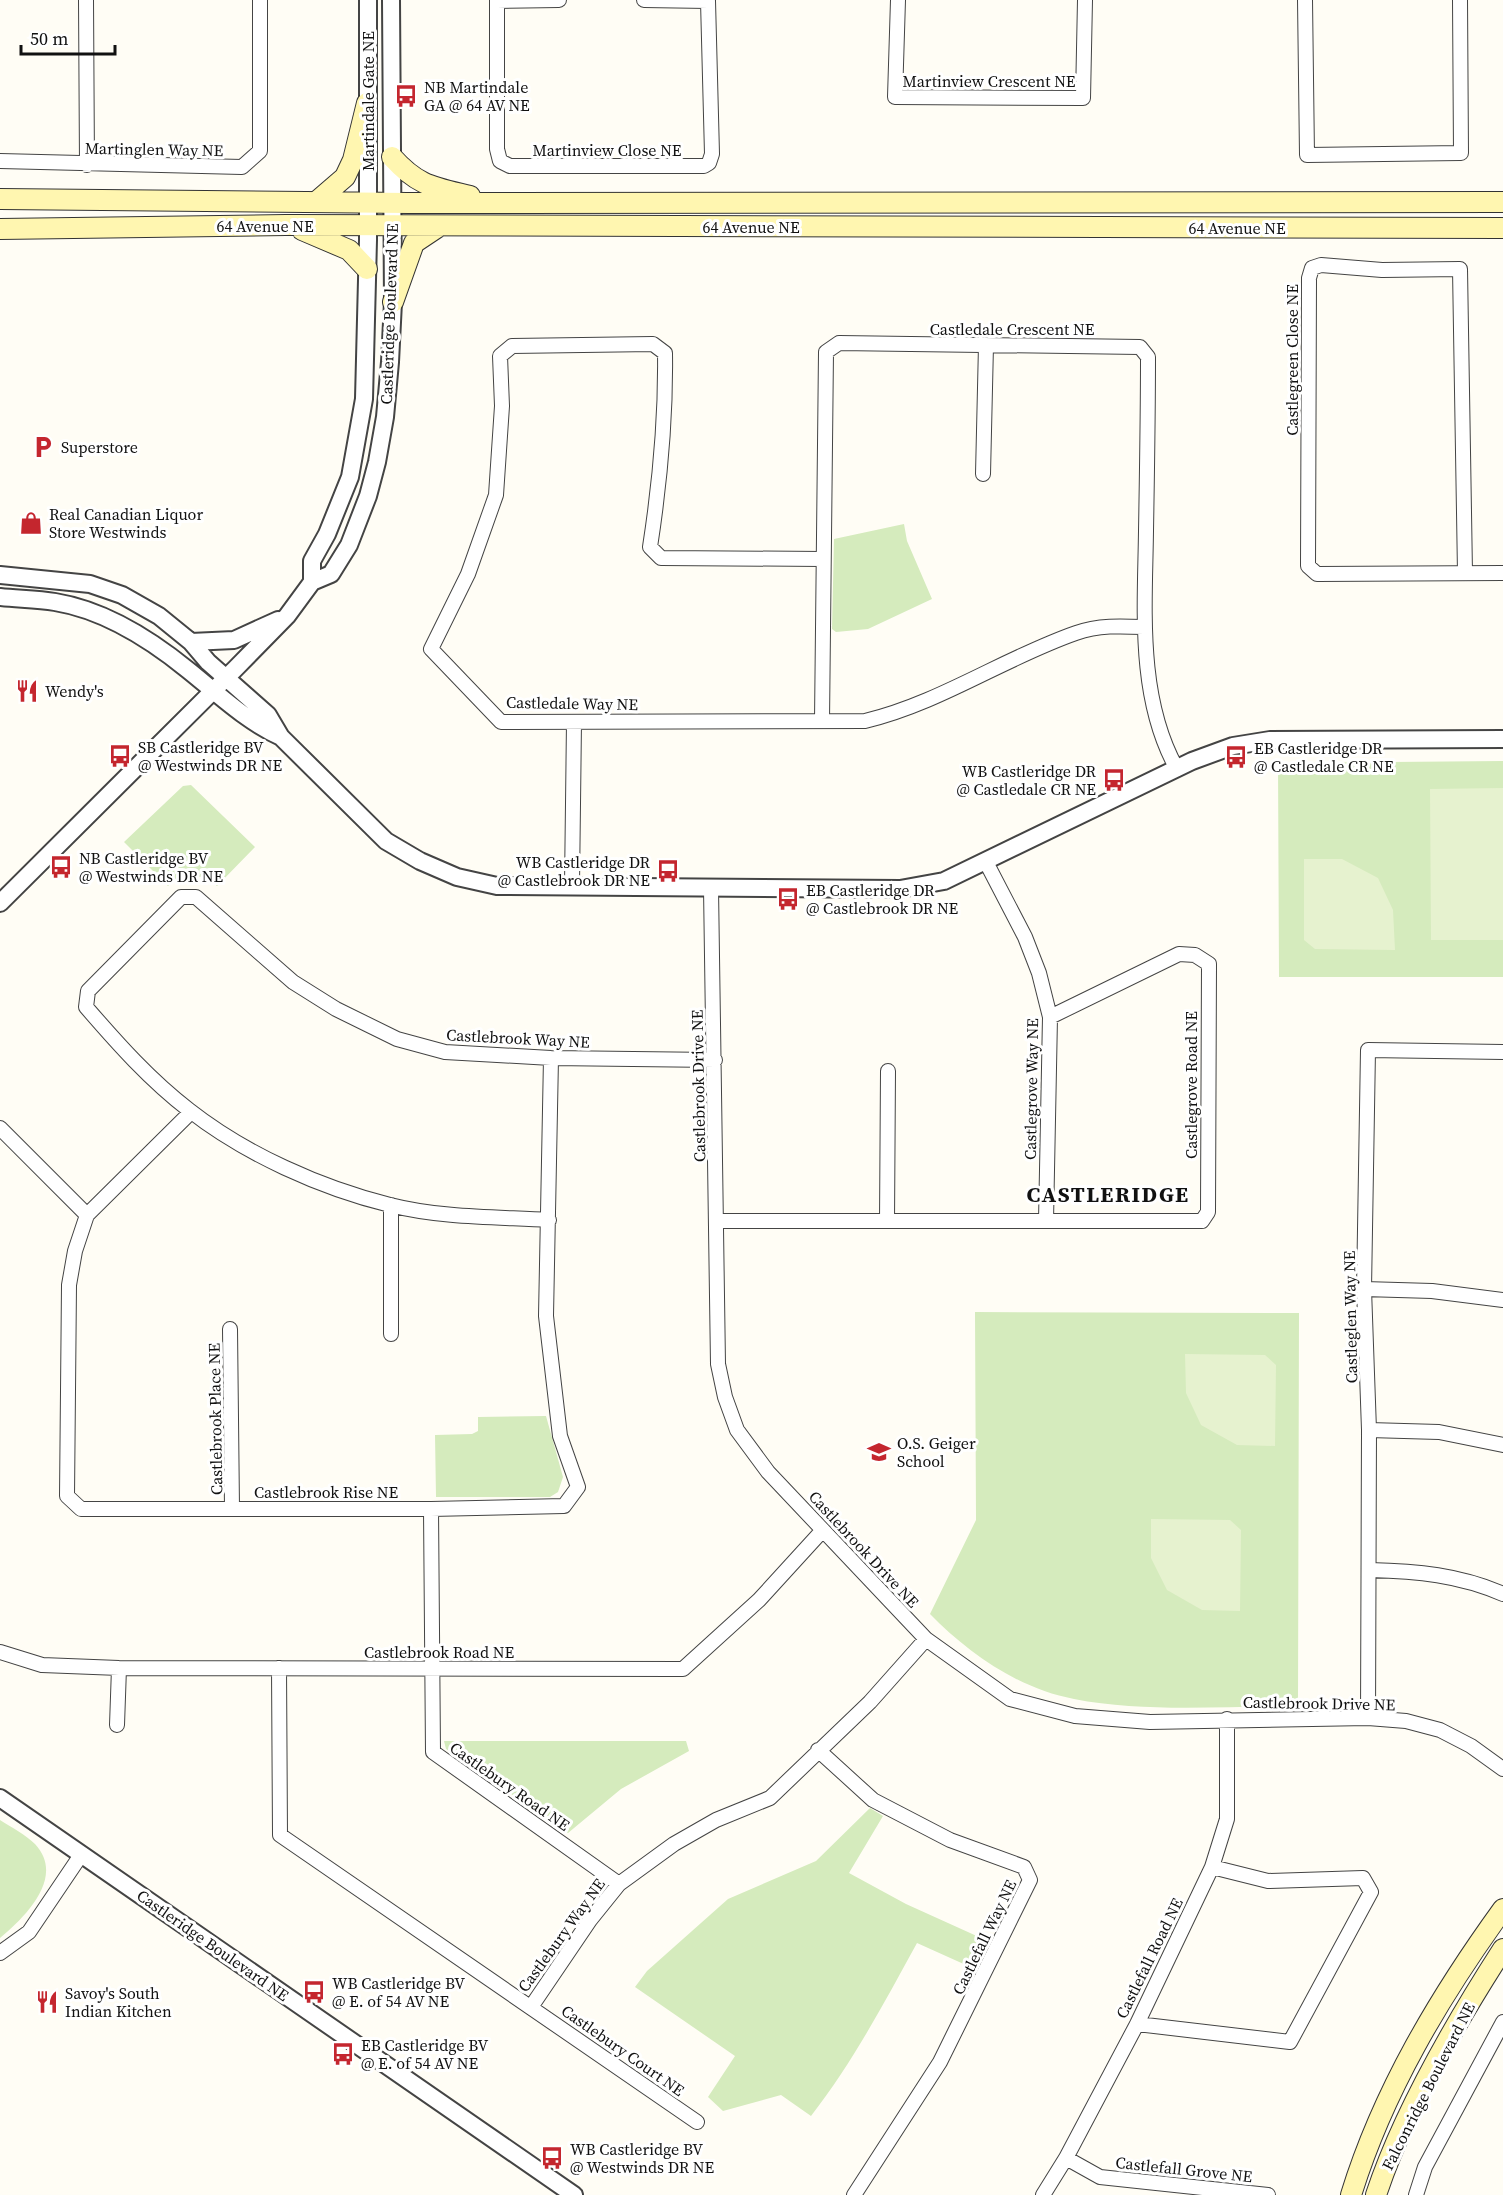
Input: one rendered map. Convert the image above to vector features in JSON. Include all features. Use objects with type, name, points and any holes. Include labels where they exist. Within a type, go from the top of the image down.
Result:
[{"type":"main road","points":[[316,202],[345,177],[353,160],[367,103]]},
{"type":"main road","points":[[392,157],[411,178],[428,185],[496,202]]},
{"type":"main road","name":"64 Avenue NE","points":[[0,199],[368,203],[1503,202]]},
{"type":"main road","points":[[286,225],[338,243],[349,250],[367,269]]},
{"type":"main road","name":"64 Avenue NE","points":[[0,229],[286,225],[1503,228]]},
{"type":"main road","points":[[393,302],[414,243],[438,227]]},
{"type":"main road","name":"Falconridge Boulevard NE","points":[[1351,2195],[1360,2165],[1390,2097],[1428,2022],[1465,1961],[1503,1908]]},
{"type":"main road","name":"Falconridge Boulevard NE","points":[[1376,2195],[1413,2109],[1449,2036],[1503,1949]]},
{"type":"street","points":[[86,0],[87,165]]},
{"type":"street","name":"Martinglen Way NE","points":[[0,161],[87,165],[242,167],[260,151],[260,0]]},
{"type":"street","name":"Martindale Gate NE","points":[[368,0],[368,203]]},
{"type":"street","name":"Martindale Gate NE","points":[[391,0],[393,203]]},
{"type":"street","name":"Martinview Close NE","points":[[559,0],[497,0],[497,149],[500,161],[510,166],[704,166],[709,163],[712,154],[708,0],[644,0]]},
{"type":"street","name":"Martinview Crescent NE","points":[[898,0],[895,97],[1083,98],[1085,0]]},
{"type":"street","points":[[1305,0],[1307,155],[1461,153],[1460,0]]},
{"type":"street","name":"Castleridge Boulevard NE","points":[[312,582],[312,561],[327,534],[350,477],[364,399],[368,203]]},
{"type":"street","name":"Castleridge Boulevard NE","points":[[0,903],[287,616],[312,582],[331,574],[349,545],[368,496],[385,417],[393,302],[393,203]]},
{"type":"street","name":"Castlegreen Close NE","points":[[1465,573],[1460,269],[1382,270],[1321,265],[1312,268],[1309,289],[1308,566],[1317,574],[1503,573]]},
{"type":"street","name":"Castledale Crescent NE","points":[[822,721],[826,352],[839,343],[1140,347],[1148,357],[1144,627],[1157,716],[1168,753],[1177,769]]},
{"type":"street","name":"Castledale Way NE","points":[[823,559],[661,558],[650,547],[666,419],[665,353],[654,344],[512,346],[500,356],[502,406],[496,495],[468,574],[431,649],[501,722],[865,721],[900,713],[1077,632],[1109,626],[1144,627]]},
{"type":"street","points":[[983,474],[986,345]]},
{"type":"street","points":[[0,575],[90,584],[122,595],[159,616],[191,642],[208,662],[268,715],[281,737],[386,841],[420,861],[457,877],[496,886],[900,889],[944,881],[1177,769],[1233,746],[1270,740],[1503,739]]},
{"type":"street","points":[[0,597],[55,602],[89,610],[123,626],[168,654],[260,727],[281,737]]},
{"type":"street","points":[[191,642],[234,640],[287,616]]},
{"type":"street","points":[[572,885],[574,722]]},
{"type":"street","name":"Castlegrove Way NE","points":[[986,862],[1025,937],[1039,973],[1050,1017],[1046,1221]]},
{"type":"street","name":"Castlebrook Drive NE","points":[[711,888],[718,1221],[716,1336],[718,1364],[725,1397],[737,1430],[768,1472],[926,1639],[1010,1699],[1064,1713],[1150,1722],[1368,1718],[1407,1721],[1440,1730],[1471,1746],[1503,1769]]},
{"type":"street","name":"Castlebrook Way NE","points":[[549,1220],[469,1216],[391,1205],[332,1186],[285,1166],[235,1140],[191,1112],[129,1057],[86,1007],[88,991],[182,897],[196,897],[292,982],[336,1009],[398,1039],[445,1052],[551,1059],[715,1060]]},
{"type":"street","name":"Castlegrove Road NE","points":[[718,1221],[1202,1221],[1208,1212],[1209,964],[1195,954],[1179,954],[1050,1017]]},
{"type":"street","name":"Castleglen Way NE","points":[[1368,1718],[1370,1430],[1364,1289],[1368,1050],[1503,1052]]},
{"type":"street","name":"Castlebrook Rise NE","points":[[191,1112],[87,1215],[75,1251],[69,1286],[67,1496],[81,1509],[431,1509],[564,1506],[578,1487],[560,1436],[552,1385],[546,1316],[551,1059]]},
{"type":"street","points":[[887,1221],[888,1071]]},
{"type":"street","points":[[0,1128],[87,1215]]},
{"type":"street","points":[[391,1205],[391,1334]]},
{"type":"street","points":[[1364,1289],[1502,1296]]},
{"type":"street","name":"Castlebrook Place NE","points":[[230,1329],[232,1508]]},
{"type":"street","points":[[1370,1430],[1439,1432],[1503,1445]]},
{"type":"street","name":"Castlebury Road NE","points":[[431,1509],[433,1752],[619,1884]]},
{"type":"street","name":"Castlebrook Road NE","points":[[0,1652],[42,1665],[119,1668],[683,1669],[759,1600],[822,1531]]},
{"type":"street","points":[[1370,1570],[1419,1571],[1480,1584],[1503,1594]]},
{"type":"street","name":"Castlebury Way NE","points":[[279,1668],[280,1835],[531,2007],[590,1920],[619,1884],[674,1844],[716,1820],[770,1798],[870,1702],[926,1639]]},
{"type":"street","points":[[117,1725],[119,1668]]},
{"type":"street","name":"Castlefall Road NE","points":[[1043,2195],[1066,2158],[1137,2024],[1212,1867],[1227,1819],[1227,1719]]},
{"type":"street","name":"Castlefall Way NE","points":[[818,1750],[873,1800],[950,1840],[1024,1867],[1030,1880],[940,2062],[854,2195]]},
{"type":"street","name":"Castleridge Boulevard NE","points":[[0,1798],[573,2194]]},
{"type":"street","points":[[0,1953],[29,1932],[81,1855]]},
{"type":"street","points":[[1137,2024],[1290,2042],[1371,1892],[1363,1878],[1268,1881],[1212,1867]]},
{"type":"street","name":"Castlebury Court NE","points":[[531,2007],[698,2122]]},
{"type":"street","points":[[1416,2195],[1425,2167],[1503,2022]]},
{"type":"street","name":"Castlefall Grove NE","points":[[1066,2158],[1100,2177],[1268,2195]]},
{"type":"green space","points":[[904,524],[907,541],[932,599],[868,629],[836,632],[832,629],[834,539]]},
{"type":"green space","points":[[1503,761],[1503,977],[1279,977],[1278,763]]},
{"type":"green space","points":[[191,785],[255,847],[217,886],[199,876],[186,876],[168,886],[124,842],[183,786]]},
{"type":"green space","points":[[1503,788],[1503,940],[1431,940],[1430,789]]},
{"type":"green space","points":[[1304,859],[1342,859],[1378,878],[1393,910],[1395,950],[1315,949],[1304,940]]},
{"type":"green space","points":[[975,1312],[1299,1313],[1298,1706],[1186,1708],[1129,1706],[1054,1694],[1014,1678],[996,1667],[961,1642],[930,1614],[976,1520]]},
{"type":"green space","points":[[1185,1354],[1265,1355],[1276,1365],[1275,1446],[1237,1445],[1201,1425],[1186,1393]]},
{"type":"green space","points":[[546,1416],[563,1477],[558,1492],[550,1497],[436,1497],[435,1435],[472,1434],[478,1431],[478,1417]]},
{"type":"green space","points":[[1151,1519],[1230,1520],[1241,1530],[1240,1611],[1202,1610],[1167,1590],[1151,1558]]},
{"type":"green space","points":[[444,1741],[686,1741],[689,1751],[621,1789],[568,1833],[446,1749]]},
{"type":"green space","points":[[870,1808],[883,1816],[849,1873],[906,1904],[990,1942],[977,1970],[917,1943],[854,2053],[811,2116],[781,2095],[723,2111],[708,2097],[735,2056],[635,1987],[647,1971],[728,1899],[816,1861]]},
{"type":"green space","points":[[0,1820],[35,1844],[43,1857],[46,1870],[44,1883],[30,1908],[0,1938]]},
{"type":"place","name":"NB Martindale GA @ 64 AV NE","points":[[406,96]]},
{"type":"place","name":"Superstore","points":[[43,447]]},
{"type":"place","name":"Real Canadian Liquor Store Westwinds","points":[[31,523]]},
{"type":"place","name":"Wendy's","points":[[27,691]]},
{"type":"place","name":"SB Castleridge BV @ Westwinds DR NE","points":[[120,756]]},
{"type":"place","name":"EB Castleridge DR @ Castledale CR NE","points":[[1236,757]]},
{"type":"place","name":"WB Castleridge DR @ Castledale CR NE","points":[[1114,780]]},
{"type":"place","name":"NB Castleridge BV @ Westwinds DR NE","points":[[61,867]]},
{"type":"place","name":"WB Castleridge DR @ Castlebrook DR NE","points":[[668,871]]},
{"type":"place","name":"EB Castleridge DR @ Castlebrook DR NE","points":[[788,899]]},
{"type":"place","name":"O.S. Geiger School","points":[[879,1452]]},
{"type":"place","name":"WB Castleridge BV @ E. of 54 AV NE","points":[[314,1992]]},
{"type":"place","name":"Savoy's South Indian Kitchen","points":[[47,2002]]},
{"type":"place","name":"EB Castleridge BV @ E. of 54 AV NE","points":[[343,2054]]},
{"type":"place","name":"WB Castleridge BV @ Westwinds DR NE","points":[[552,2158]]},
{"type":"district","name":"CASTLERIDGE","points":[[1108,1194]]}]
